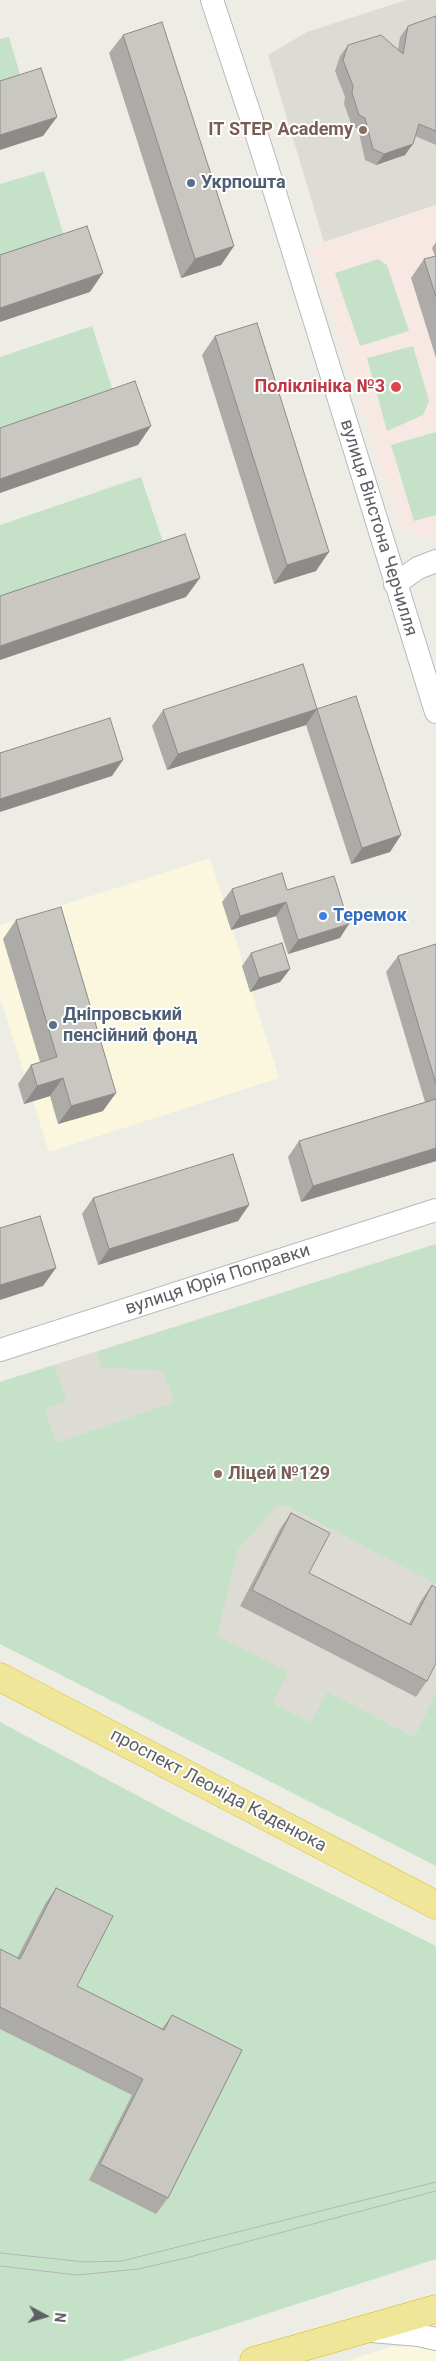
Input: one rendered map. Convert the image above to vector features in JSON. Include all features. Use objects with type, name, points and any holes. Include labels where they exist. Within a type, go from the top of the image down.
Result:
[{"type":"highway","name":"проспект Леоніда Каденюка","points":[[0,1677],[436,1905]]},
{"type":"highway","points":[[254,2361],[436,2309]]},
{"type":"street","name":"вулиця Вінстона Черчилля","points":[[212,0],[264,160],[436,712]]},
{"type":"street","points":[[395,584],[418,568],[436,562]]},
{"type":"street","name":"вулиця Юрія Поправки","points":[[0,1350],[436,1210]]},
{"type":"street","points":[[360,2330],[419,2334],[436,2338]]},
{"type":"shaded area","name":"IT STEP Academy","points":[[406,0],[436,0],[436,205],[324,242],[268,55],[307,32]]},
{"type":"shaded area","name":"Поліклініка №3","points":[[436,205],[436,534],[423,538],[401,528],[310,247]]},
{"type":"shaded area","points":[[210,858],[279,1078],[49,1152],[0,997],[0,925]]},
{"type":"shaded area","name":"Ліцей №129","points":[[436,1244],[436,1785],[0,1566],[0,1382]]},
{"type":"shaded area","points":[[390,2347],[436,2347],[436,2361],[346,2361]]},
{"type":"green space","points":[[9,37],[22,81],[0,87],[0,39]]},
{"type":"green space","points":[[44,171],[65,239],[0,260],[0,184]]},
{"type":"green space","points":[[378,259],[387,265],[409,331],[360,346],[335,273]]},
{"type":"green space","points":[[92,326],[114,394],[0,433],[0,357]]},
{"type":"green space","points":[[413,346],[429,401],[423,415],[387,431],[367,358]]},
{"type":"green space","points":[[436,432],[436,515],[414,521],[391,445]]},
{"type":"green space","points":[[141,477],[164,545],[0,601],[0,525]]},
{"type":"green space","name":"Ліцей №129","points":[[436,1244],[436,1584],[290,1507],[276,1506],[238,1550],[217,1636],[288,1672],[273,1703],[311,1722],[327,1692],[414,1737],[436,1693],[436,1866],[0,1644],[0,1382],[54,1365],[67,1401],[45,1409],[56,1443],[175,1402],[162,1370],[102,1368],[96,1352]]},
{"type":"green space","points":[[0,1722],[183,1820],[436,1946],[436,2259],[121,2361],[0,2361]]},
{"type":"building","points":[[436,16],[436,131],[419,124],[413,144],[384,154],[373,149],[365,118],[359,115],[352,93],[353,86],[343,60],[348,45],[381,35],[403,54],[408,26]]},
{"type":"building","points":[[162,22],[234,246],[195,259],[123,35]]},
{"type":"building","points":[[41,68],[57,117],[0,135],[0,81]]},
{"type":"building","points":[[87,226],[103,273],[0,308],[0,255]]},
{"type":"building","points":[[436,256],[436,297],[424,259]]},
{"type":"building","points":[[257,323],[329,552],[287,565],[215,336]]},
{"type":"building","points":[[135,381],[151,426],[0,479],[0,428]]},
{"type":"building","points":[[185,534],[200,578],[0,646],[0,596]]},
{"type":"building","points":[[303,664],[317,709],[178,754],[163,710]]},
{"type":"building","points":[[356,696],[401,835],[362,848],[317,709]]},
{"type":"building","points":[[110,718],[123,760],[0,799],[0,753]]},
{"type":"building","points":[[282,873],[287,890],[334,876],[349,924],[298,940],[286,902],[240,916],[232,889]]},
{"type":"building","points":[[61,907],[116,1093],[71,1106],[63,1078],[37,1086],[31,1065],[57,1057],[16,920]]},
{"type":"building","points":[[282,943],[290,969],[259,978],[251,953]]},
{"type":"building","points":[[436,944],[436,1084],[398,956]]},
{"type":"building","points":[[436,1099],[436,1148],[313,1186],[299,1141]]},
{"type":"building","points":[[233,1154],[249,1205],[109,1249],[93,1198]]},
{"type":"building","points":[[40,1216],[56,1268],[0,1285],[0,1228]]},
{"type":"building","points":[[291,1513],[330,1533],[309,1573],[411,1625],[432,1585],[436,1588],[436,1663],[427,1681],[252,1590]]},
{"type":"building","points":[[56,1888],[113,1916],[77,1986],[164,2030],[172,2015],[242,2050],[168,2198],[100,2164],[143,2079],[0,2007],[0,1949],[20,1959]]},
{"type":"tram line","points":[[0,2253],[85,2262],[122,2261],[436,2182]]},
{"type":"tram line","points":[[0,2266],[77,2275],[138,2269],[186,2258],[436,2191]]},
{"type":"place","name":"IT STEP Academy","points":[[363,130]]},
{"type":"place","name":"Укрпошта","points":[[191,183]]},
{"type":"place","name":"Поліклініка №3","points":[[396,387]]},
{"type":"place","name":"Теремок","points":[[323,916]]},
{"type":"place","name":"Дніпровський пенсійний фонд","points":[[53,1025]]},
{"type":"place","name":"Ліцей №129","points":[[218,1474]]}]
